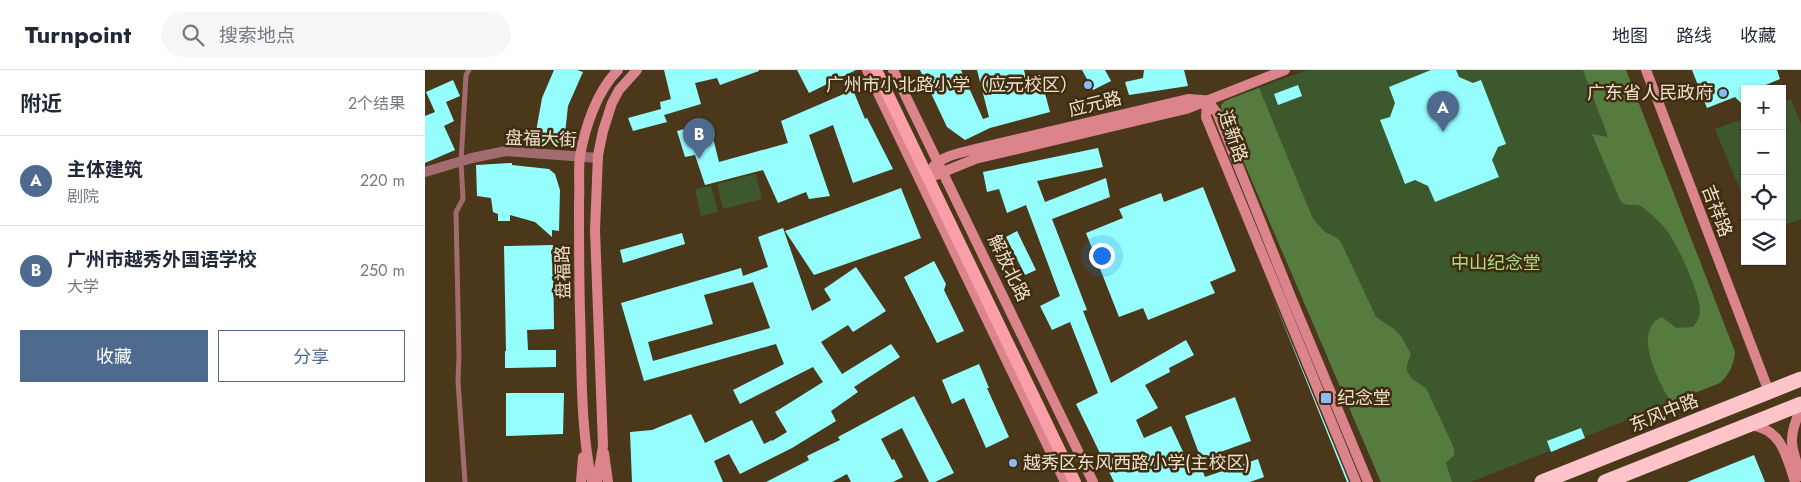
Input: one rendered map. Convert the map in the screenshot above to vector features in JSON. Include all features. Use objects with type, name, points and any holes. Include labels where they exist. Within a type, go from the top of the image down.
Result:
[{"type":"highway","name":"东风中路","points":[[1542,482],[1801,379]]},
{"type":"highway","points":[[1605,482],[1801,404]]},
{"type":"main road","name":"盘福路","points":[[592,482],[585,446],[579,270],[580,157],[586,132],[596,106],[611,78],[618,70]]},
{"type":"main road","points":[[608,482],[603,446],[595,230],[598,158],[603,131],[612,103],[619,90],[637,70]]},
{"type":"main road","points":[[867,70],[919,182],[1065,482]]},
{"type":"main road","name":"解放北路","points":[[876,70],[1075,482]]},
{"type":"main road","name":"解放北路","points":[[883,70],[1082,482]]},
{"type":"main road","name":"解放北路","points":[[893,70],[1093,482]]},
{"type":"main road","name":"应元路","points":[[919,182],[939,166],[975,149],[1188,99],[1207,100],[1285,70]]},
{"type":"main road","name":"吉祥路","points":[[1646,70],[1769,392]]},
{"type":"main road","name":"连新路","points":[[1207,100],[1205,116],[1356,482]]},
{"type":"main road","name":"连新路","points":[[1207,100],[1217,113],[1368,482]]},
{"type":"main road","points":[[1801,410],[1791,438],[1792,450],[1801,476]]},
{"type":"main road","points":[[1749,425],[1758,426],[1777,437],[1785,451],[1795,482]]},
{"type":"main road","points":[[581,482],[585,446]]},
{"type":"main road","points":[[597,482],[603,446]]},
{"type":"street","name":"盘福大街","points":[[425,172],[506,151],[598,158]]},
{"type":"lane","points":[[465,482],[458,382],[456,212],[463,199],[461,162],[466,75],[469,70]]},
{"type":"green space","name":"中山纪念堂","points":[[1307,70],[1626,70],[1735,352],[1732,365],[1726,376],[1720,383],[1471,482],[1381,482],[1222,111],[1221,105],[1229,99]]},
{"type":"green space","points":[[1583,70],[1626,70],[1735,352],[1731,369],[1720,383],[1671,402],[1660,383],[1650,357],[1649,333],[1653,324],[1662,317],[1676,328],[1693,327],[1699,315],[1699,302],[1687,268],[1665,228],[1640,206],[1627,205],[1621,202],[1592,134],[1608,137]]},
{"type":"green space","points":[[1259,88],[1313,219],[1325,232],[1341,242],[1376,317],[1401,336],[1411,354],[1407,371],[1412,379],[1426,388],[1454,448],[1454,455],[1446,463],[1452,482],[1381,482],[1222,111],[1221,105],[1225,101]]},
{"type":"green space","points":[[1791,99],[1801,124],[1801,219],[1786,225],[1786,130],[1786,101]]},
{"type":"green space","points":[[1741,119],[1741,192],[1715,129]]},
{"type":"green space","points":[[756,174],[762,199],[723,209],[717,184]]},
{"type":"green space","points":[[711,186],[718,212],[701,216],[695,189]]},
{"type":"building","points":[[554,70],[577,70],[583,72],[568,106],[564,143],[534,143],[542,98]]},
{"type":"building","points":[[664,70],[759,71],[720,85],[717,78],[695,83],[701,104],[664,115],[667,122],[633,131],[628,118],[661,109],[660,102],[671,99]]},
{"type":"building","points":[[797,70],[856,70],[809,93]]},
{"type":"building","points":[[920,70],[961,70],[983,119],[989,117],[977,70],[1024,70],[1026,79],[1040,75],[1050,112],[990,128],[965,140],[947,127]]},
{"type":"building","points":[[1082,70],[1105,70],[1111,81],[1093,90]]},
{"type":"building","points":[[1144,70],[1184,70],[1188,86],[1129,95],[1125,82],[1143,78]]},
{"type":"building","points":[[1431,70],[1456,70],[1459,77],[1473,83],[1481,80],[1506,144],[1498,147],[1492,160],[1499,177],[1435,202],[1428,186],[1415,180],[1405,184],[1380,120],[1390,117],[1395,103],[1389,87]]},
{"type":"building","name":"广东省人民政府","points":[[1692,70],[1777,70],[1780,79],[1766,85],[1741,85],[1741,103],[1735,97],[1707,108]]},
{"type":"building","points":[[453,80],[460,96],[446,102],[454,121],[444,126],[455,150],[425,163],[425,116],[435,112],[426,92]]},
{"type":"building","points":[[1298,85],[1302,96],[1278,105],[1274,94]]},
{"type":"building","points":[[853,90],[865,119],[867,118],[893,169],[853,183],[833,125],[809,135],[830,196],[809,199],[806,192],[778,203],[763,170],[705,185],[695,155],[685,157],[677,131],[709,122],[719,162],[788,143],[781,121]]},
{"type":"building","points":[[1098,148],[1103,167],[1037,181],[1045,202],[1106,178],[1110,197],[1052,219],[1087,310],[1083,311],[1111,383],[1186,340],[1194,355],[1169,368],[1170,372],[1145,385],[1158,408],[1136,420],[1144,438],[1171,426],[1193,473],[1202,469],[1205,477],[1258,459],[1264,477],[1250,482],[1114,482],[1076,404],[1098,393],[1070,322],[1052,330],[1040,306],[1060,296],[1026,205],[1007,213],[999,189],[987,192],[983,172]]},
{"type":"building","points":[[512,163],[512,165],[549,169],[555,174],[560,190],[559,231],[552,230],[552,237],[535,222],[510,215],[510,221],[498,221],[498,214],[493,212],[491,198],[477,196],[476,165]]},
{"type":"building","points":[[1203,187],[1236,271],[1210,282],[1215,293],[1148,320],[1143,308],[1119,317],[1086,233],[1123,218],[1119,209],[1161,193],[1164,202]]},
{"type":"building","points":[[901,188],[921,238],[814,275],[785,231]]},
{"type":"building","points":[[783,228],[812,311],[831,300],[824,289],[856,267],[886,311],[853,332],[848,325],[821,342],[842,374],[891,344],[900,357],[854,387],[858,392],[831,411],[836,421],[792,448],[740,474],[729,454],[714,461],[723,482],[632,482],[630,432],[652,430],[691,414],[705,443],[752,420],[764,444],[787,432],[775,412],[823,382],[813,367],[740,404],[733,390],[784,364],[776,344],[644,381],[621,303],[741,268],[743,276],[768,267],[758,237]],"holes":[[[753,282],[770,328],[653,361],[648,342],[713,324],[704,295]]]},
{"type":"building","points":[[1017,231],[1036,270],[1025,275],[1006,237]]},
{"type":"building","points":[[682,233],[685,244],[623,263],[620,250]]},
{"type":"building","points":[[553,245],[554,329],[527,330],[528,350],[556,350],[556,367],[505,368],[504,246]]},
{"type":"building","points":[[934,261],[946,284],[944,290],[964,331],[937,343],[904,277]]},
{"type":"building","points":[[1271,293],[1349,482],[1347,482]]},
{"type":"building","points":[[979,364],[989,388],[987,388],[1009,437],[986,448],[964,398],[952,404],[942,380]]},
{"type":"building","points":[[506,393],[564,393],[563,434],[506,436]]},
{"type":"building","points":[[914,396],[954,473],[935,482],[929,482],[902,428],[881,439],[903,477],[893,482],[851,482],[847,474],[832,482],[766,482],[809,460],[807,456],[840,440],[838,437]]},
{"type":"building","points":[[1235,397],[1251,441],[1201,459],[1185,416]]},
{"type":"building","points":[[1581,428],[1585,438],[1551,452],[1547,441]]},
{"type":"building","points":[[1754,455],[1765,482],[1687,482]]},
{"type":"place","name":"广州市小北路小学（应元校区）","points":[[1088,85]]},
{"type":"place","name":"广东省人民政府","points":[[1723,93]]},
{"type":"place","name":"主体建筑","points":[[1443,132]]},
{"type":"place","name":"广州市越秀外国语学校","points":[[699,159]]},
{"type":"place","name":"纪念堂","points":[[1326,398]]},
{"type":"place","name":"越秀区东风西路小学(主校区)","points":[[1013,463]]}]
